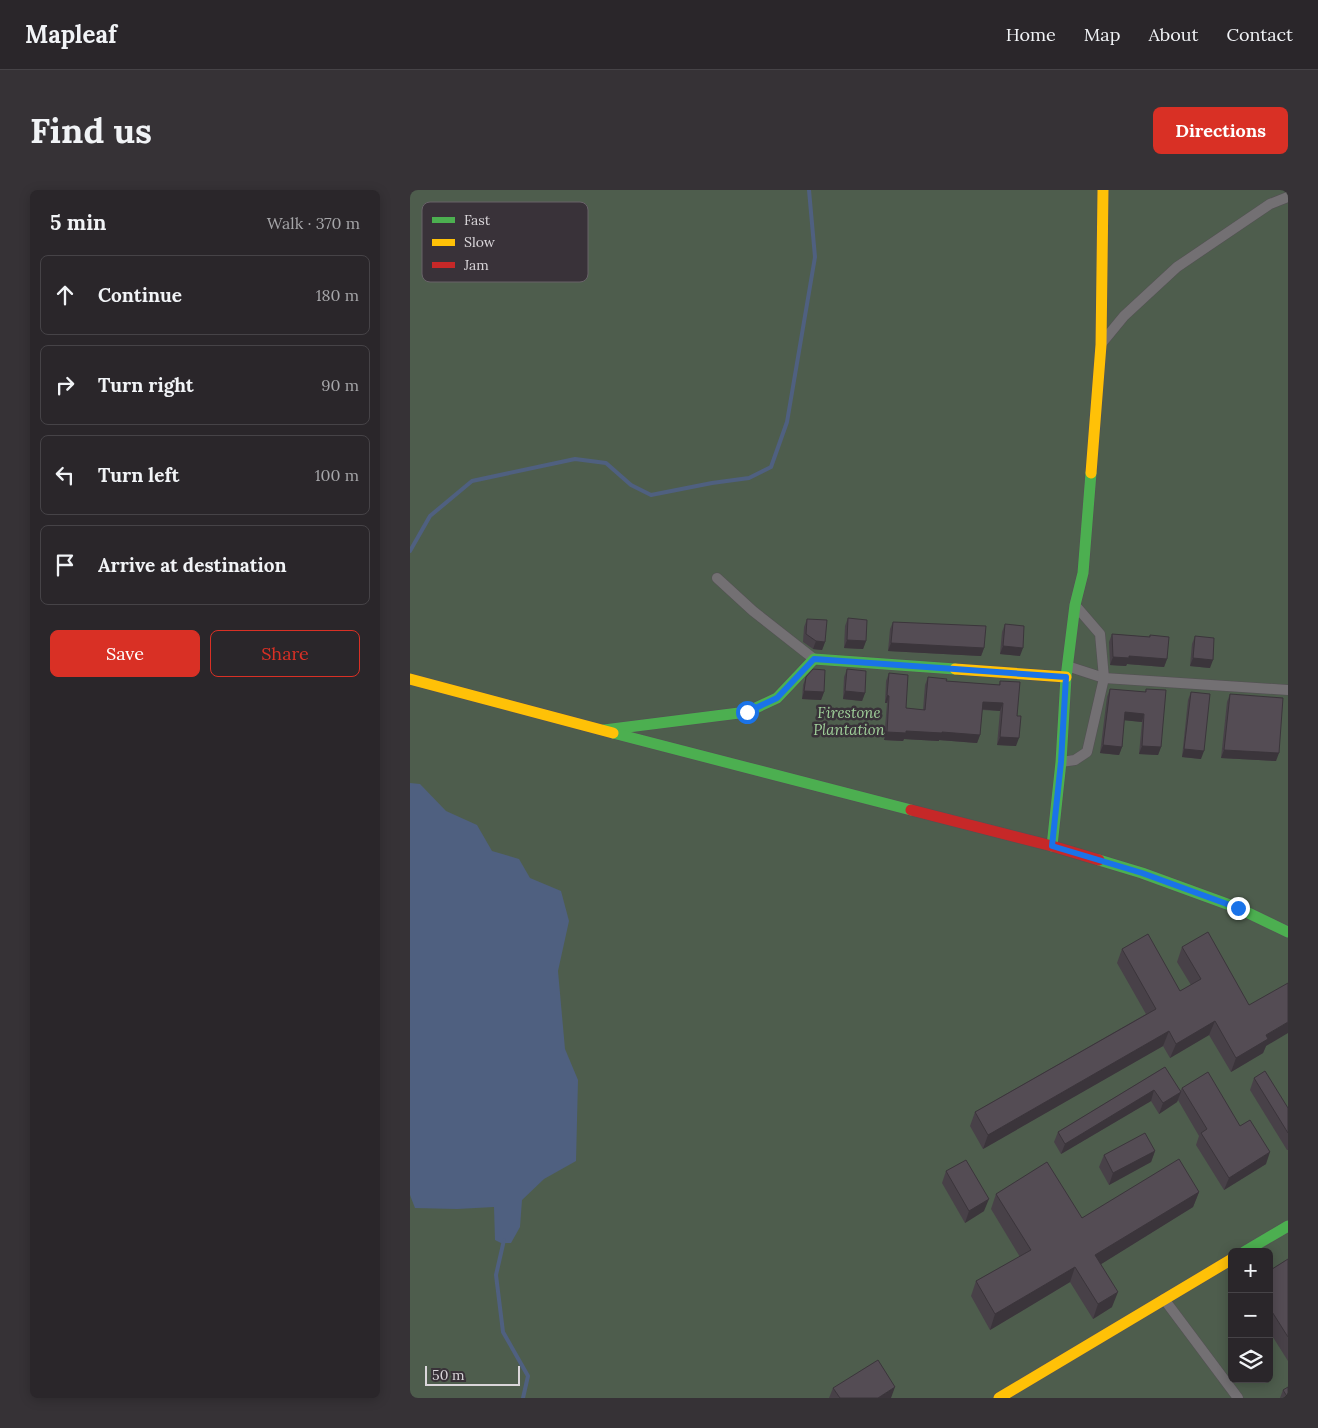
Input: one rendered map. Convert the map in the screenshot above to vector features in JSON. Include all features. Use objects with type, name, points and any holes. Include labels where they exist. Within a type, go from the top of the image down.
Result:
[{"type":"main road","points":[[1052,846],[1061,762],[1067,671],[1076,605],[1083,574],[1101,345],[1103,190]]},
{"type":"main road","points":[[603,731],[747,712],[777,698],[814,659],[1067,671]]},
{"type":"main road","points":[[410,679],[603,731],[1052,846],[1142,873],[1238,908],[1288,932]]},
{"type":"main road","points":[[1251,1248],[1288,1226]]},
{"type":"main road","points":[[999,1398],[1228,1261]]},
{"type":"street","points":[[1101,345],[1124,316],[1177,268],[1270,204],[1288,197]]},
{"type":"street","points":[[717,578],[753,611],[814,659]]},
{"type":"street","points":[[1061,762],[1075,760],[1087,752],[1104,678],[1100,634],[1076,605]]},
{"type":"street","points":[[1067,671],[1104,678],[1288,690]]},
{"type":"street","points":[[1164,1300],[1238,1398]]},
{"type":"green space","name":"Firestone Plantation","points":[[410,190],[1288,190],[1288,1398],[410,1398]]},
{"type":"water","points":[[410,783],[420,784],[446,811],[477,825],[492,851],[519,859],[530,878],[561,891],[569,921],[558,971],[565,1049],[578,1080],[576,1161],[544,1179],[522,1200],[520,1227],[511,1243],[501,1243],[495,1240],[494,1207],[457,1209],[415,1208],[410,1195]]},
{"type":"building","points":[[848,618],[867,620],[866,641],[847,640]]},
{"type":"building","points":[[807,619],[827,620],[825,642],[816,641],[806,634]]},
{"type":"building","points":[[893,622],[986,626],[984,648],[891,643]]},
{"type":"building","points":[[1005,624],[1024,626],[1023,648],[1003,646]]},
{"type":"building","points":[[1112,634],[1169,637],[1167,659],[1129,656],[1129,658],[1113,657]]},
{"type":"building","points":[[1195,636],[1214,638],[1213,660],[1193,658]]},
{"type":"building","points":[[813,669],[825,670],[824,692],[804,691],[806,677]]},
{"type":"building","points":[[847,669],[866,671],[865,693],[845,691]]},
{"type":"building","points":[[889,673],[908,675],[906,708],[925,710],[928,677],[947,679],[946,681],[1000,685],[1000,681],[1020,682],[1017,716],[1021,716],[1019,738],[1000,737],[1003,703],[983,702],[980,735],[942,732],[887,732]]},
{"type":"building","points":[[1110,689],[1146,692],[1146,689],[1166,690],[1161,747],[1142,746],[1144,714],[1125,712],[1122,747],[1103,745]]},
{"type":"building","points":[[1191,692],[1210,694],[1204,751],[1184,749]]},
{"type":"building","points":[[1230,694],[1283,698],[1279,753],[1224,750]]},
{"type":"building","points":[[1208,932],[1249,1005],[1288,983],[1288,1022],[1266,1035],[1268,1039],[1236,1058],[1215,1021],[1176,1044],[1169,1031],[988,1135],[975,1112],[1156,1009],[1122,949],[1148,934],[1180,991],[1201,979],[1182,947]]},
{"type":"building","points":[[1165,1067],[1181,1092],[1163,1103],[1154,1090],[1065,1144],[1058,1132]]},
{"type":"building","points":[[1265,1071],[1288,1108],[1288,1133],[1254,1078]]},
{"type":"building","points":[[1208,1072],[1240,1126],[1250,1120],[1270,1152],[1229,1178],[1201,1133],[1207,1129],[1182,1088]]},
{"type":"building","points":[[1145,1133],[1155,1151],[1113,1173],[1104,1155]]},
{"type":"building","points":[[1179,1159],[1199,1192],[1095,1255],[1118,1292],[1098,1304],[1075,1267],[995,1314],[976,1281],[1031,1250],[996,1194],[1047,1162],[1082,1218]]},
{"type":"building","points":[[966,1160],[989,1199],[969,1211],[946,1171]]},
{"type":"building","points":[[1288,1259],[1288,1337],[1273,1313],[1273,1268]]},
{"type":"building","points":[[878,1360],[895,1387],[878,1398],[840,1398],[833,1388]]},
{"type":"building","points":[[1288,1387],[1288,1398],[1283,1390]]},
{"type":"waterway","points":[[410,551],[430,516],[472,481],[575,459],[606,463],[631,485],[651,495],[749,478],[771,467],[787,422],[815,257],[809,190]]},
{"type":"waterway","points":[[504,1240],[496,1275],[503,1332],[528,1376],[523,1398]]},
{"type":"traffic: fast","points":[[1052,846],[1061,762],[1066,677],[1075,605],[1083,573],[1091,473]]},
{"type":"traffic: fast","points":[[604,730],[747,712],[777,698],[814,659],[955,669]]},
{"type":"traffic: fast","points":[[613,733],[911,810]]},
{"type":"traffic: fast","points":[[1099,860],[1142,873],[1238,908],[1288,932]]},
{"type":"traffic: fast","points":[[1251,1248],[1288,1226]]},
{"type":"traffic: slow","points":[[1091,473],[1101,345],[1103,190]]},
{"type":"traffic: slow","points":[[955,669],[1066,677]]},
{"type":"traffic: slow","points":[[410,679],[613,733]]},
{"type":"traffic: slow","points":[[999,1398],[1228,1261]]},
{"type":"traffic: jam","points":[[911,810],[1099,860]]},
{"type":"route","points":[[747,712],[777,698],[814,659],[1066,677],[1061,762],[1052,846],[1142,873],[1238,908]]}]
